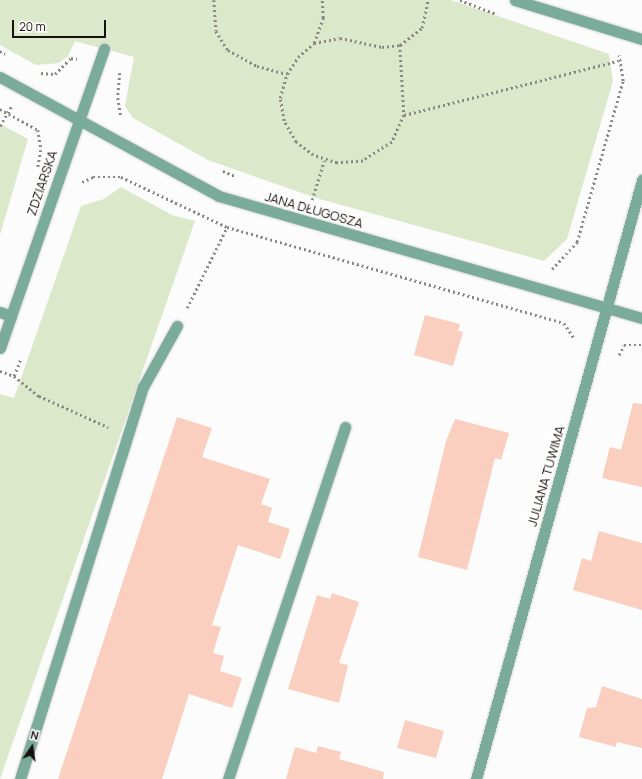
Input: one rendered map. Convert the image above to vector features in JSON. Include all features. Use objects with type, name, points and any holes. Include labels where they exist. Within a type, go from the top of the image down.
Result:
[{"type":"street","points":[[515,0],[642,39]]},
{"type":"street","name":"ZDZIARSKA","points":[[0,348],[104,49]]},
{"type":"street","name":"JANA DŁUGOSZA","points":[[0,77],[218,196],[642,318]]},
{"type":"street","name":"JULIANA TUWIMA","points":[[476,779],[642,180]]},
{"type":"street","points":[[0,312],[11,316]]},
{"type":"street","points":[[20,779],[128,435],[152,366],[177,326]]},
{"type":"street","points":[[228,779],[344,427]]},
{"type":"path","points":[[214,0],[216,31],[228,50],[257,66],[287,74]]},
{"type":"path","points":[[322,0],[323,18],[314,43],[287,74],[280,98],[284,121],[296,142],[324,161],[351,163],[372,157],[392,142],[404,115],[400,45]]},
{"type":"path","points":[[314,43],[340,38],[382,47],[400,45],[422,28],[428,0]]},
{"type":"path","points":[[552,272],[552,268],[576,242],[623,81],[618,61],[621,48]]},
{"type":"path","points":[[0,51],[7,55]]},
{"type":"path","points":[[34,70],[55,74],[71,58],[121,73],[118,98],[123,118]]},
{"type":"path","points":[[404,115],[618,61]]},
{"type":"path","points":[[0,126],[7,113]]},
{"type":"path","points":[[311,202],[324,161]]},
{"type":"path","points":[[218,169],[238,177]]},
{"type":"path","points":[[305,200],[318,204]]},
{"type":"path","points":[[177,326],[227,226]]},
{"type":"path","points":[[548,266],[552,268]]},
{"type":"path","points":[[617,360],[624,345],[642,345]]},
{"type":"path","points":[[14,376],[39,396],[128,435]]},
{"type":"green space","points":[[0,0],[451,0],[609,54],[613,81],[567,239],[544,261],[316,198],[208,160],[133,118],[125,106],[134,57],[75,41],[68,56],[59,63],[36,65],[0,45]]},
{"type":"green space","points":[[0,124],[28,139],[0,235]]},
{"type":"green space","points":[[121,187],[172,215],[195,221],[0,779],[0,394],[14,398],[81,206],[104,199]]},
{"type":"building","points":[[425,315],[460,324],[458,331],[463,332],[453,366],[414,355]]},
{"type":"building","points":[[633,403],[642,404],[642,487],[602,478],[610,447],[621,450]]},
{"type":"building","points":[[177,417],[212,428],[202,457],[270,479],[261,504],[272,508],[268,522],[290,529],[280,559],[238,545],[212,625],[221,627],[213,653],[224,656],[220,671],[242,678],[232,708],[189,694],[162,779],[58,779]]},
{"type":"building","points":[[455,419],[509,433],[501,460],[495,458],[467,570],[418,557],[446,441]]},
{"type":"building","points":[[599,531],[642,543],[642,610],[573,590],[582,558],[591,561]]},
{"type":"building","points":[[332,593],[359,602],[339,663],[348,665],[339,703],[288,689],[317,595],[330,599]]},
{"type":"building","points":[[602,686],[642,699],[642,748],[617,742],[616,747],[579,737],[587,708],[596,707]]},
{"type":"building","points":[[405,720],[444,731],[436,758],[397,748]]},
{"type":"building","points":[[318,746],[341,752],[339,759],[384,772],[383,779],[286,779],[295,747],[316,753]]}]
